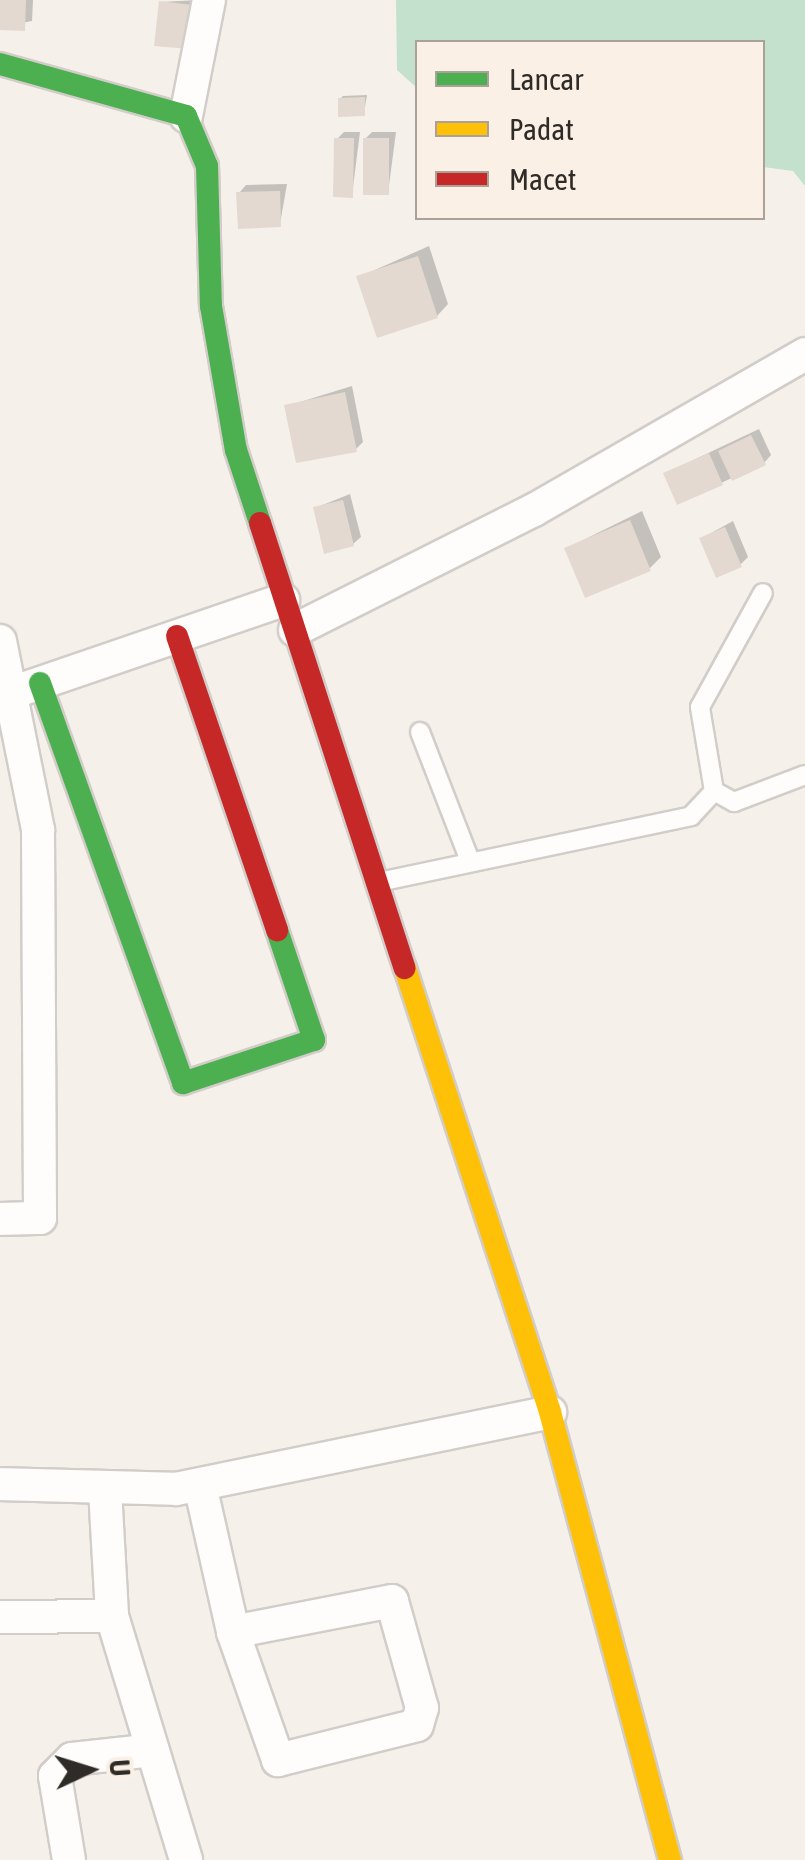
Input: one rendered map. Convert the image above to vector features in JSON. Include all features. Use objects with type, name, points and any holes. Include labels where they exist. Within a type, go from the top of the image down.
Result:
[{"type":"street","points":[[209,0],[186,116],[207,166],[224,399],[289,615],[550,1412],[670,1860]]},
{"type":"street","points":[[0,64],[186,116]]},
{"type":"street","points":[[18,690],[178,636],[289,615],[534,510],[805,354]]},
{"type":"street","points":[[0,641],[183,1083],[314,1040],[178,636]]},
{"type":"street","points":[[0,1219],[40,1218],[38,830],[18,690]]},
{"type":"street","points":[[0,1484],[105,1489],[200,1485],[550,1412]]},
{"type":"street","points":[[200,1485],[232,1632],[278,1760],[417,1725],[422,1708],[392,1601],[232,1632]]},
{"type":"street","points":[[105,1489],[112,1616],[186,1860]]},
{"type":"street","points":[[0,1617],[112,1616]]},
{"type":"street","points":[[70,1860],[55,1776],[72,1759],[153,1750]]},
{"type":"lane","points":[[714,792],[700,708],[764,593]]},
{"type":"lane","points":[[420,732],[470,861]]},
{"type":"lane","points":[[714,792],[734,802],[805,775]]},
{"type":"lane","points":[[379,882],[470,861],[675,824],[714,792]]},
{"type":"green space","points":[[396,0],[805,0],[805,186],[793,171],[765,167],[765,40],[415,40],[415,86],[397,70]]},
{"type":"building","points":[[0,0],[26,0],[25,31],[0,30]]},
{"type":"building","points":[[159,1],[193,5],[189,49],[154,46]]},
{"type":"building","points":[[365,97],[365,116],[338,117],[338,98]]},
{"type":"building","points":[[334,138],[354,138],[353,198],[333,197]]},
{"type":"building","points":[[363,138],[389,138],[389,195],[363,195]]},
{"type":"building","points":[[280,191],[281,227],[238,229],[236,192]]},
{"type":"building","points":[[418,256],[438,318],[377,338],[356,276]]},
{"type":"building","points":[[345,392],[357,452],[296,463],[284,405]]},
{"type":"building","points":[[751,435],[766,465],[732,481],[718,451]]},
{"type":"building","points":[[709,453],[723,485],[677,505],[663,473]]},
{"type":"building","points":[[343,500],[354,546],[324,554],[313,507]]},
{"type":"building","points":[[630,520],[651,571],[585,598],[564,548]]},
{"type":"building","points":[[725,527],[742,567],[716,578],[699,538]]},
{"type":"traffic: fast","points":[[0,64],[186,116],[207,166],[211,306],[236,450],[260,523]]},
{"type":"traffic: fast","points":[[40,683],[183,1083],[314,1040],[277,930]]},
{"type":"traffic: slow","points":[[405,968],[550,1412],[670,1860]]},
{"type":"traffic: jam","points":[[260,523],[405,968]]},
{"type":"traffic: jam","points":[[177,636],[277,930]]}]
